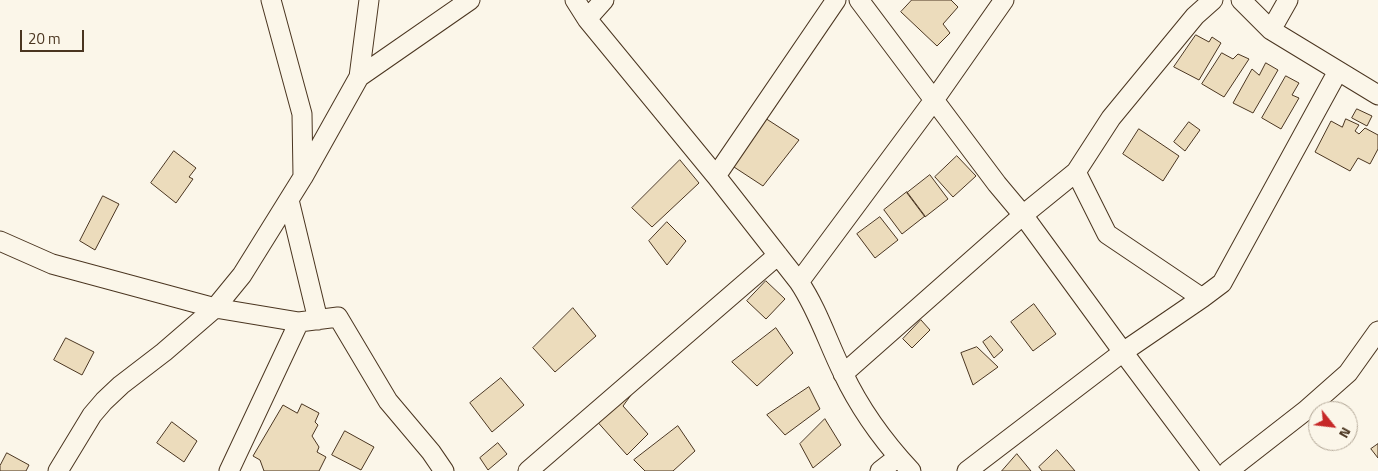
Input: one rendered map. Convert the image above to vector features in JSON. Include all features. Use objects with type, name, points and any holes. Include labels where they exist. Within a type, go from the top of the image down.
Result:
[{"type":"street","points":[[271,0],[302,114],[303,177]]},
{"type":"street","points":[[58,471],[92,414],[104,401],[120,385],[164,352],[215,308],[242,275],[303,177],[360,78],[370,0]]},
{"type":"street","points":[[360,78],[470,0]]},
{"type":"street","points":[[575,0],[587,19],[716,176],[799,282],[808,296],[843,374],[868,418],[911,471]]},
{"type":"street","points":[[587,19],[604,0]]},
{"type":"street","points":[[716,176],[836,0]]},
{"type":"street","points":[[859,0],[997,184],[1023,215],[1212,471]]},
{"type":"street","points":[[799,282],[934,100],[1004,0]]},
{"type":"street","points":[[843,374],[1023,215],[1076,172],[1111,118],[1195,16],[1213,0]]},
{"type":"street","points":[[1241,0],[1271,30],[1378,95]]},
{"type":"street","points":[[1271,30],[1288,0]]},
{"type":"street","points":[[967,471],[1123,352],[1222,283],[1338,71]]},
{"type":"street","points":[[1076,172],[1107,234],[1202,298]]},
{"type":"street","points":[[289,200],[318,320]]},
{"type":"street","points":[[0,241],[52,264],[215,308],[299,322],[338,317],[388,401],[444,471]]},
{"type":"street","points":[[528,471],[778,254]]},
{"type":"street","points":[[229,471],[299,322]]},
{"type":"street","points":[[1228,471],[1305,411],[1348,373],[1378,331]]},
{"type":"street","points":[[880,471],[898,457]]},
{"type":"building","points":[[912,0],[951,0],[958,7],[943,24],[950,33],[937,46],[901,12]]},
{"type":"building","points":[[1196,35],[1209,42],[1212,37],[1221,43],[1199,80],[1174,67]]},
{"type":"building","points":[[1222,53],[1233,59],[1238,54],[1249,59],[1224,97],[1202,84]]},
{"type":"building","points":[[1266,63],[1278,70],[1253,113],[1233,103],[1252,69],[1259,75]]},
{"type":"building","points":[[1286,76],[1299,83],[1292,95],[1299,98],[1281,129],[1262,118]]},
{"type":"building","points":[[1357,109],[1372,116],[1367,126],[1352,118]]},
{"type":"building","points":[[765,118],[799,140],[763,186],[734,167]]},
{"type":"building","points":[[1346,119],[1359,125],[1355,131],[1359,134],[1365,128],[1378,135],[1378,149],[1370,164],[1358,158],[1350,171],[1315,152],[1331,121],[1342,127]]},
{"type":"building","points":[[1189,122],[1200,130],[1185,151],[1174,142]]},
{"type":"building","points":[[1139,129],[1179,156],[1163,181],[1123,154]]},
{"type":"building","points":[[174,151],[196,168],[189,177],[193,179],[176,203],[151,183]]},
{"type":"building","points":[[957,156],[976,176],[953,197],[935,177]]},
{"type":"building","points":[[680,160],[699,183],[652,227],[632,208]]},
{"type":"building","points":[[930,175],[948,199],[925,217],[907,193]]},
{"type":"building","points":[[907,192],[925,216],[902,234],[884,210]]},
{"type":"building","points":[[103,196],[119,204],[95,250],[80,241]]},
{"type":"building","points":[[880,217],[898,240],[875,258],[857,234]]},
{"type":"building","points":[[667,222],[686,241],[667,265],[649,241]]},
{"type":"building","points":[[766,281],[785,299],[766,319],[747,301]]},
{"type":"building","points":[[1034,304],[1056,334],[1033,351],[1011,322]]},
{"type":"building","points":[[573,308],[596,336],[555,372],[533,348]]},
{"type":"building","points":[[921,320],[930,330],[912,348],[903,339]]},
{"type":"building","points":[[776,328],[793,353],[757,386],[732,362]]},
{"type":"building","points":[[991,336],[1003,350],[994,358],[983,342]]},
{"type":"building","points":[[66,338],[94,352],[82,375],[54,360]]},
{"type":"building","points":[[977,347],[998,367],[973,385],[961,353]]},
{"type":"building","points":[[501,378],[524,405],[492,432],[470,403]]},
{"type":"building","points":[[809,387],[820,409],[785,435],[767,415]]},
{"type":"building","points":[[626,388],[631,395],[623,406],[648,434],[627,455],[594,418]]},
{"type":"building","points":[[302,404],[319,413],[315,422],[318,425],[312,436],[319,447],[317,452],[326,457],[319,471],[264,471],[260,460],[253,456],[283,405],[297,413]]},
{"type":"building","points":[[825,419],[841,445],[813,468],[800,444]]},
{"type":"building","points":[[172,422],[197,441],[184,462],[157,443]]},
{"type":"building","points":[[678,426],[695,451],[673,471],[645,471],[634,460]]},
{"type":"building","points":[[345,431],[374,447],[361,470],[332,455]]},
{"type":"building","points":[[498,443],[507,454],[488,470],[480,458]]},
{"type":"building","points":[[1378,444],[1378,458],[1371,449]]},
{"type":"building","points":[[1057,450],[1075,471],[1042,471],[1039,467]]},
{"type":"building","points":[[7,453],[29,465],[26,471],[0,471],[0,466]]},
{"type":"building","points":[[1017,454],[1031,471],[1002,471]]}]
